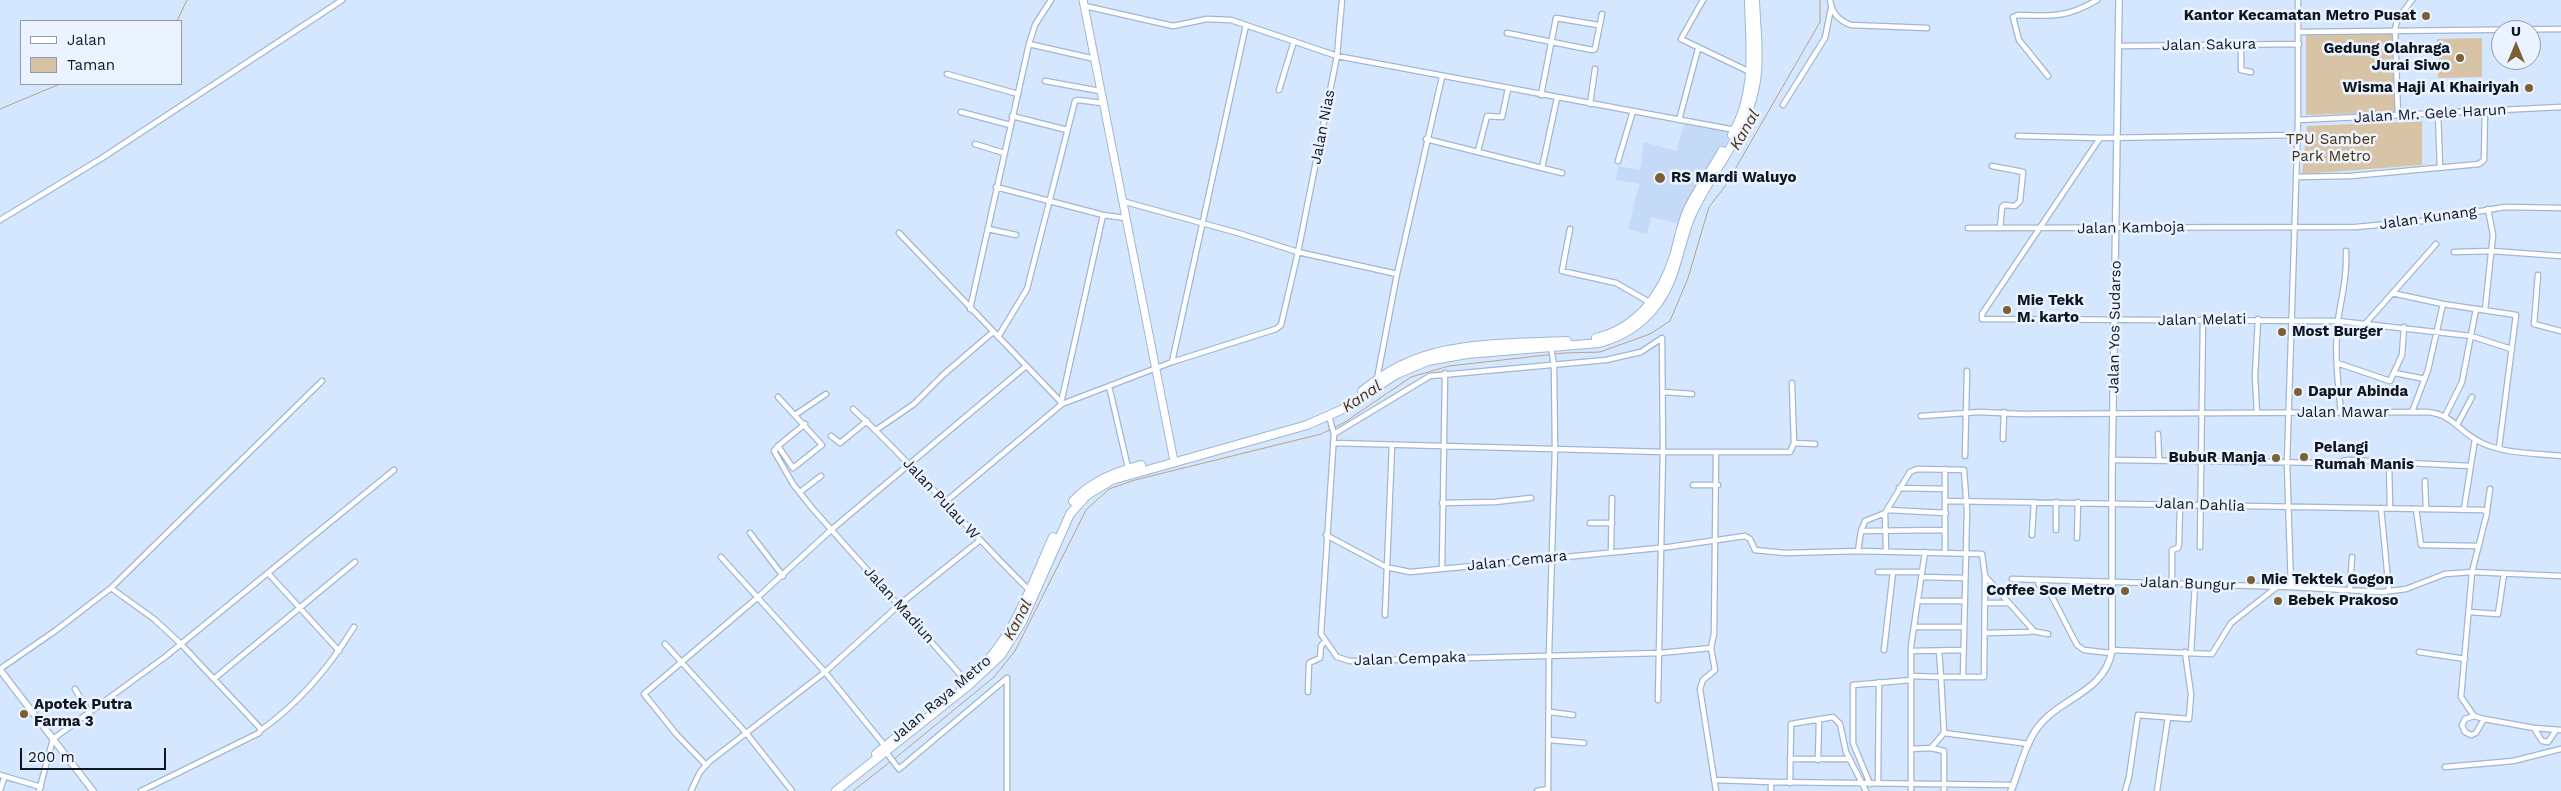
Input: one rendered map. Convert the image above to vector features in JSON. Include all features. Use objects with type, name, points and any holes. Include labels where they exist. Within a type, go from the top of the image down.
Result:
[{"type":"highway","points":[[836,791],[886,749],[976,680],[1001,656],[1022,622],[1057,528],[1073,502],[1096,482],[1128,468],[1300,427],[1329,418],[1397,374],[1421,363],[1445,357],[1580,340],[1612,334],[1638,317],[1651,303],[1668,274],[1689,207],[1734,130],[1751,90],[1749,0]]},
{"type":"highway","points":[[1044,563],[1070,514],[1087,495],[1112,480],[1173,458],[1306,420],[1339,406],[1378,379],[1411,361],[1427,355],[1466,348],[1528,346],[1551,349],[1599,343],[1615,339],[1639,324],[1656,306],[1676,270],[1690,218],[1740,131],[1751,90],[1757,56],[1756,0]]},
{"type":"highway","name":"Jalan Raya Metro","points":[[831,791],[886,749],[966,681],[996,652],[1032,592]]},
{"type":"main road","points":[[1084,3],[1096,60],[1102,103],[1173,458]]},
{"type":"street","points":[[0,220],[102,158],[342,0]]},
{"type":"street","points":[[970,309],[1029,44],[1035,25],[1050,0]]},
{"type":"street","name":"Jalan Nias","points":[[1172,362],[1279,327],[1282,323],[1337,56],[1342,0]]},
{"type":"street","points":[[1703,0],[1681,38],[1698,49],[1751,73]]},
{"type":"street","points":[[1783,106],[1825,38],[1831,7],[1830,0]]},
{"type":"street","points":[[2048,76],[2023,46],[2013,20],[2015,16],[2054,16],[2078,10],[2097,0]]},
{"type":"street","name":"Jalan Yos Sudarso","points":[[2012,788],[2029,744],[2039,726],[2104,675],[2111,652],[2119,0]]},
{"type":"street","points":[[2291,587],[2287,462],[2290,320],[2298,134],[2298,0]]},
{"type":"street","points":[[2398,116],[2395,29],[2397,20],[2412,0]]},
{"type":"street","points":[[1084,3],[1164,25],[1174,26],[1218,19],[1246,25],[1337,56],[1734,130]]},
{"type":"street","points":[[1831,7],[1838,18],[1851,24],[1927,28]]},
{"type":"street","points":[[1507,33],[1594,50],[1598,25],[1602,14]]},
{"type":"street","points":[[1541,95],[1557,17],[1598,25]]},
{"type":"street","points":[[944,503],[1061,403],[1172,362],[1246,25]]},
{"type":"street","points":[[2299,32],[2395,29],[2561,29]]},
{"type":"street","points":[[1280,90],[1294,41]]},
{"type":"street","points":[[1029,44],[1096,60]]},
{"type":"street","name":"Jalan Sakura","points":[[2119,46],[2299,44]]},
{"type":"street","points":[[2241,45],[2240,69],[2251,72]]},
{"type":"street","points":[[1679,120],[1698,49]]},
{"type":"street","points":[[1590,104],[1595,69]]},
{"type":"street","points":[[947,74],[1018,94]]},
{"type":"street","points":[[1378,379],[1397,274],[1426,139],[1442,76]]},
{"type":"street","points":[[1045,81],[1100,91]]},
{"type":"street","points":[[1478,151],[1487,116],[1502,117],[1508,89]]},
{"type":"street","points":[[1542,168],[1557,98]]},
{"type":"street","points":[[998,337],[1028,290],[1076,100],[1102,103]]},
{"type":"street","name":"Jalan Mr. Gele Harun","points":[[2298,120],[2561,107]]},
{"type":"street","points":[[2296,177],[2351,176],[2482,162],[2485,110]]},
{"type":"street","points":[[1618,161],[1633,111]]},
{"type":"street","points":[[962,112],[1010,125]]},
{"type":"street","points":[[2438,113],[2440,167]]},
{"type":"street","points":[[1012,116],[1067,130]]},
{"type":"street","points":[[2018,136],[2117,138],[2298,134]]},
{"type":"street","points":[[2038,229],[2100,138]]},
{"type":"street","points":[[1426,139],[1562,173]]},
{"type":"street","points":[[975,144],[1004,153]]},
{"type":"street","points":[[1992,166],[2024,172],[2020,201],[2015,206],[2002,207],[2000,228]]},
{"type":"street","points":[[996,187],[1102,215],[1125,218]]},
{"type":"street","points":[[1122,201],[1298,252],[1397,274]]},
{"type":"street","name":"Jalan Kunang","points":[[2294,227],[2388,225],[2488,209],[2561,208]]},
{"type":"street","points":[[2485,310],[2493,228],[2488,209]]},
{"type":"street","points":[[1061,403],[1102,215]]},
{"type":"street","name":"Jalan Kamboja","points":[[1968,228],[2294,227]]},
{"type":"street","points":[[988,229],[1016,236]]},
{"type":"street","points":[[1570,229],[1562,270],[1616,283],[1651,303]]},
{"type":"street","name":"Jalan Melati","points":[[2038,229],[1982,314],[1982,319],[2258,319],[2338,321],[2471,336],[2511,349]]},
{"type":"street","points":[[899,233],[1061,403]]},
{"type":"street","points":[[2366,323],[2436,244]]},
{"type":"street","points":[[2341,413],[2337,363],[2338,321],[2347,276],[2346,251]]},
{"type":"street","points":[[2454,252],[2492,251],[2561,256]]},
{"type":"street","points":[[2538,275],[2534,323],[2538,326],[2561,331]]},
{"type":"street","points":[[2392,293],[2443,304],[2516,315],[2511,349],[2513,354],[2499,448]]},
{"type":"street","points":[[2412,412],[2425,379],[2439,331],[2443,304]]},
{"type":"street","points":[[2445,416],[2462,382],[2476,309]]},
{"type":"street","points":[[2200,547],[2203,319]]},
{"type":"street","points":[[2257,413],[2255,376],[2258,319]]},
{"type":"street","points":[[2337,363],[2388,382],[2395,373],[2402,355],[2404,327]]},
{"type":"street","points":[[876,430],[914,404],[943,375],[994,332]]},
{"type":"street","points":[[1333,432],[1424,379],[1445,373],[1626,356],[1640,352],[1661,338],[1663,341],[1663,452],[1658,700]]},
{"type":"street","points":[[1537,791],[1548,790],[1550,740],[1548,654],[1553,558],[1555,449],[1551,349]]},
{"type":"street","points":[[706,765],[676,735],[644,694],[783,576],[831,530],[1026,366]]},
{"type":"street","points":[[1965,456],[1968,412],[1967,371]]},
{"type":"street","points":[[1442,569],[1445,373]]},
{"type":"street","points":[[2395,373],[2425,379]]},
{"type":"street","points":[[93,791],[0,669],[55,631],[111,588],[322,381]]},
{"type":"street","points":[[1333,443],[1663,452],[1790,452],[1794,443],[1792,383]]},
{"type":"street","points":[[1109,386],[1128,468]]},
{"type":"street","points":[[1663,392],[1692,394]]},
{"type":"street","points":[[795,415],[826,394]]},
{"type":"street","points":[[778,397],[805,424],[822,444],[794,468],[778,446],[805,424]]},
{"type":"street","points":[[2457,425],[2472,397]]},
{"type":"street","name":"Jalan Pulau W","points":[[853,409],[909,464],[979,541],[1032,592]]},
{"type":"street","name":"Jalan Mawar","points":[[1921,416],[1968,412],[2439,413],[2476,439],[2499,448],[2561,456]]},
{"type":"street","points":[[2003,439],[2004,412]]},
{"type":"street","points":[[1308,692],[1308,663],[1320,658],[1321,646],[1325,641],[1321,630],[1333,443],[1333,432],[1329,418]]},
{"type":"street","points":[[831,436],[840,443],[866,421]]},
{"type":"street","points":[[2158,434],[2159,460]]},
{"type":"street","points":[[2464,509],[2476,439]]},
{"type":"street","points":[[1794,443],[1815,444]]},
{"type":"street","points":[[1385,616],[1392,444]]},
{"type":"street","name":"Jalan Madiun","points":[[778,446],[774,451],[800,492],[831,530],[966,681]]},
{"type":"street","points":[[1716,452],[1718,485],[1711,648],[1715,670],[1704,680],[1700,689],[1716,791]]},
{"type":"street","points":[[2112,460],[2334,463],[2348,460],[2470,466]]},
{"type":"street","points":[[2389,462],[2390,508]]},
{"type":"street","points":[[1945,469],[1945,551]]},
{"type":"street","points":[[0,790],[2,776],[40,789],[53,739],[90,714],[181,644],[394,470]]},
{"type":"street","points":[[1886,551],[1886,511],[1899,488],[1912,471],[1964,470],[1966,501],[1963,676]]},
{"type":"street","points":[[800,492],[821,476]]},
{"type":"street","points":[[2425,481],[2426,509]]},
{"type":"street","points":[[1693,485],[1718,485]]},
{"type":"street","points":[[1899,488],[1945,489]]},
{"type":"street","points":[[2490,489],[2487,511],[2472,572],[2461,697],[2474,716],[2484,720],[2558,730]]},
{"type":"street","points":[[1442,503],[1501,502],[1531,498]]},
{"type":"street","points":[[1611,551],[1612,498]]},
{"type":"street","name":"Jalan Dahlia","points":[[1945,501],[2180,504],[2288,508],[2464,509],[2487,511]]},
{"type":"street","points":[[2032,535],[2034,502]]},
{"type":"street","points":[[2056,502],[2056,530]]},
{"type":"street","points":[[2077,538],[2078,502]]},
{"type":"street","points":[[2172,583],[2172,550],[2179,547],[2180,504]]},
{"type":"street","points":[[2381,508],[2389,591]]},
{"type":"street","points":[[2416,509],[2421,545],[2479,546]]},
{"type":"street","points":[[1870,784],[1853,743],[1853,685],[1911,678],[1984,677],[1985,576],[1983,555],[1945,551],[1858,551],[1861,532],[1866,521],[1886,511],[1946,513]]},
{"type":"street","points":[[1590,522],[1612,523]]},
{"type":"street","points":[[1861,532],[1946,530]]},
{"type":"street","points":[[750,533],[783,576]]},
{"type":"street","name":"Jalan Cemara","points":[[1326,535],[1386,566],[1410,572],[1611,551],[1661,548],[1745,536],[1750,538],[1755,550],[1786,554],[1858,551]]},
{"type":"street","points":[[691,791],[706,765],[825,672],[899,605],[979,541]]},
{"type":"street","points":[[1911,791],[1911,651],[1925,552]]},
{"type":"street","points":[[720,557],[825,672],[886,749],[899,769],[1007,678],[1007,791]]},
{"type":"street","points":[[2350,590],[2352,557]]},
{"type":"street","points":[[215,678],[355,562]]},
{"type":"street","points":[[1878,572],[1964,578]]},
{"type":"street","points":[[1884,650],[1893,572]]},
{"type":"street","name":"Jalan Bungur","points":[[2012,579],[2038,582],[2112,581],[2389,591],[2406,589],[2445,574],[2472,572],[2561,576]]},
{"type":"street","points":[[268,573],[339,651]]},
{"type":"street","points":[[2469,612],[2498,614],[2504,574]]},
{"type":"street","points":[[1985,576],[2032,631]]},
{"type":"street","points":[[2038,582],[2050,593],[2077,645],[2084,650],[2212,654],[2231,623],[2278,586]]},
{"type":"street","points":[[2191,653],[2195,584]]},
{"type":"street","points":[[111,588],[154,619],[181,644],[260,726],[261,730]]},
{"type":"street","points":[[1918,601],[1965,601]]},
{"type":"street","points":[[1985,603],[2009,603]]},
{"type":"street","points":[[1914,626],[1963,627]]},
{"type":"street","points":[[141,791],[195,766],[261,730],[277,719],[320,675],[339,651],[354,627]]},
{"type":"street","points":[[1985,632],[2032,631],[2048,634]]},
{"type":"street","name":"Jalan Cempaka","points":[[1325,641],[1337,657],[1350,662],[1548,654],[1660,653],[1711,648]]},
{"type":"street","points":[[665,644],[747,734],[792,791]]},
{"type":"street","points":[[1911,651],[1963,650]]},
{"type":"street","points":[[1931,748],[1944,733],[1939,651]]},
{"type":"street","points":[[2124,791],[2130,777],[2138,715],[2189,719],[2191,694],[2185,652]]},
{"type":"street","points":[[2418,652],[2464,659]]},
{"type":"street","points":[[1878,783],[1879,682]]},
{"type":"street","points":[[75,689],[90,714]]},
{"type":"street","points":[[1550,712],[1573,716]]},
{"type":"street","points":[[2474,716],[2465,719],[2462,725],[2464,732],[2471,735],[2476,733],[2484,720]]},
{"type":"street","points":[[1790,783],[1791,724],[1831,717],[1838,721],[1846,752],[1866,791]]},
{"type":"street","points":[[2157,791],[2168,717]]},
{"type":"street","points":[[1818,720],[1818,760]]},
{"type":"street","points":[[2534,728],[2542,741],[2548,742],[2558,730]]},
{"type":"street","points":[[1944,733],[2029,744]]},
{"type":"street","points":[[1550,740],[1584,743]]},
{"type":"street","points":[[1911,749],[1931,748],[1944,750],[1944,788]]},
{"type":"street","points":[[2444,767],[2513,761],[2561,749]]},
{"type":"street","points":[[1790,759],[1850,759]]},
{"type":"street","points":[[1715,780],[1790,783],[1911,783],[1944,788],[2012,788]]},
{"type":"street","points":[[1771,791],[1771,784],[1774,782]]},
{"type":"shaded area","name":"RS Mardi Waluyo","points":[[1689,124],[1727,132],[1730,136],[1680,224],[1651,217],[1647,234],[1628,229],[1639,184],[1616,180],[1618,166],[1640,170],[1644,142],[1676,151],[1684,125]]},
{"type":"green space","points":[[2393,32],[2395,112],[2306,115],[2306,33]]},
{"type":"green space","name":"Gedung Olahraga Jurai Siwo","points":[[2482,38],[2482,77],[2438,78],[2437,39]]},
{"type":"green space","name":"TPU Samber Park Metro","points":[[2422,121],[2422,165],[2302,174],[2307,126]]},
{"type":"waterway","points":[[177,20],[187,0]]},
{"type":"waterway","name":"Kanal","points":[[893,760],[994,677],[1015,651],[1086,510],[1109,489],[1135,480],[1321,434],[1345,422],[1411,377],[1449,366],[1564,353],[1600,352],[1650,334],[1670,321],[1688,278],[1709,207],[1726,185],[1820,22],[1820,0]]},
{"type":"waterway","points":[[0,109],[58,85]]},
{"type":"waterway","name":"Kanal","points":[[853,791],[890,762]]},
{"type":"place","name":"Kantor Kecamatan Metro Pusat","points":[[2426,16]]},
{"type":"place","name":"Gedung Olahraga Jurai Siwo","points":[[2460,58]]},
{"type":"place","name":"Wisma Haji Al Khairiyah","points":[[2529,88]]},
{"type":"place","name":"RS Mardi Waluyo","points":[[1660,178]]},
{"type":"place","name":"Mie Tekk M. karto","points":[[2007,310]]},
{"type":"place","name":"Most Burger","points":[[2282,332]]},
{"type":"place","name":"Dapur Abinda","points":[[2298,392]]},
{"type":"place","name":"Pelangi Rumah Manis","points":[[2304,457]]},
{"type":"place","name":"BubuR Manja","points":[[2276,458]]},
{"type":"place","name":"Mie Tektek Gogon","points":[[2251,580]]},
{"type":"place","name":"Coffee Soe Metro","points":[[2125,591]]},
{"type":"place","name":"Bebek Prakoso","points":[[2278,601]]},
{"type":"place","name":"Apotek Putra Farma 3","points":[[24,714]]}]
